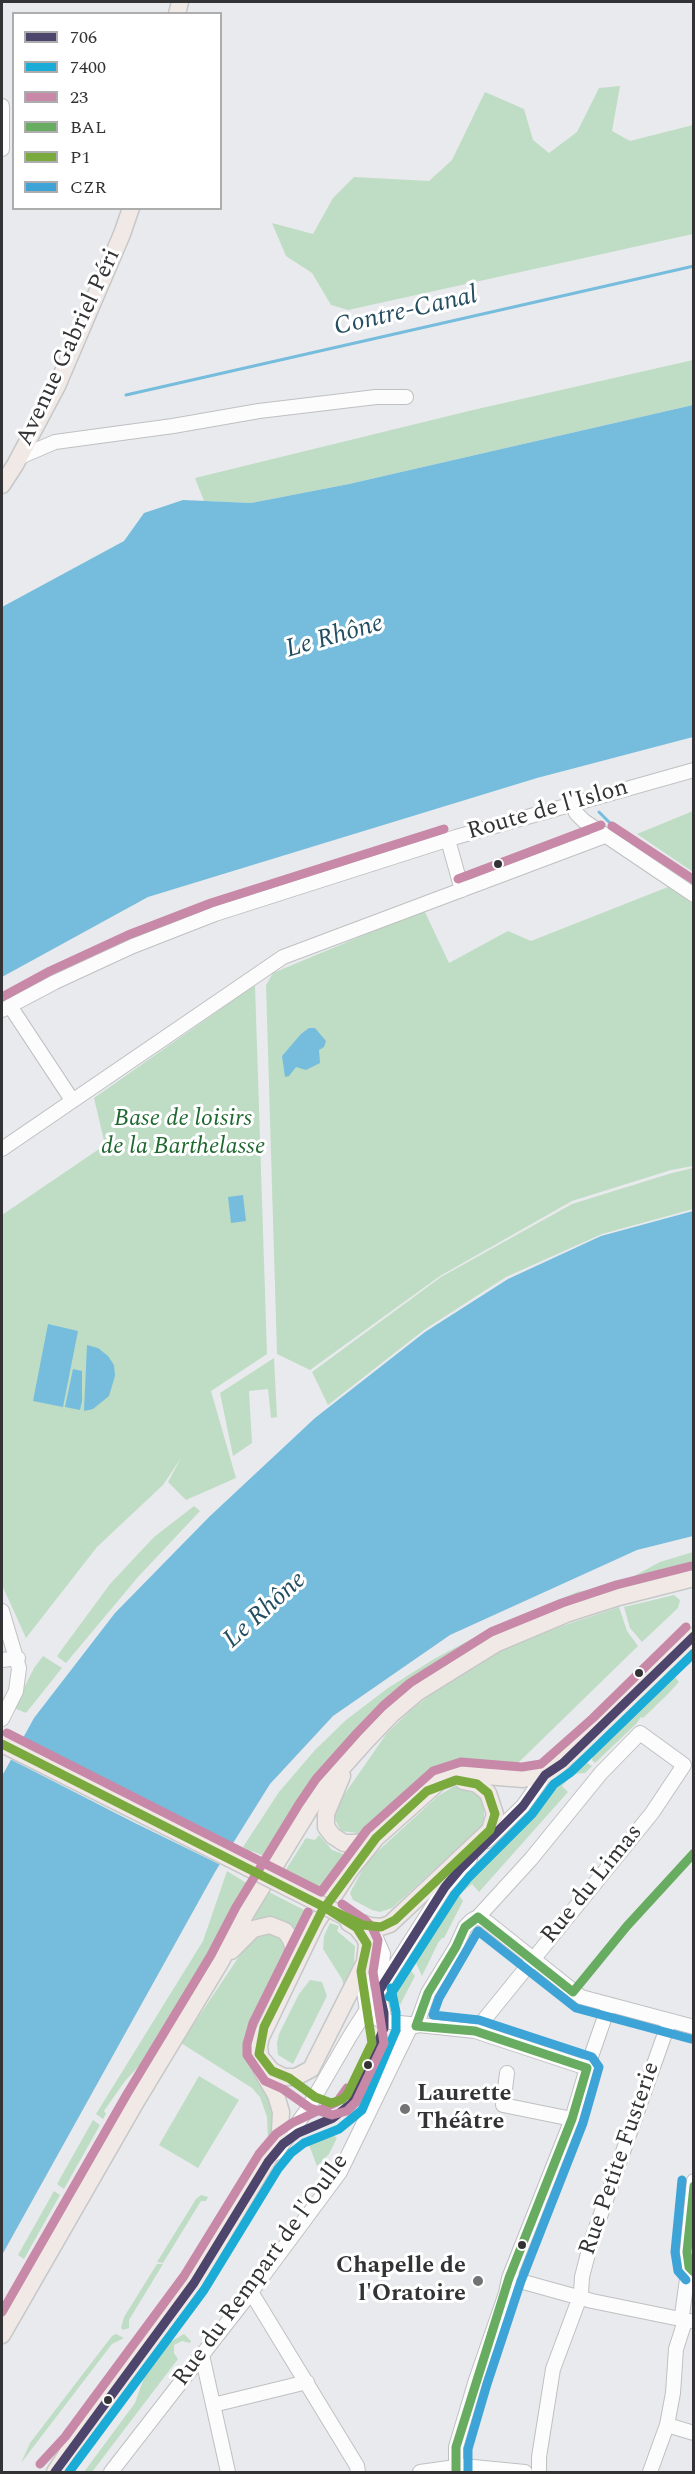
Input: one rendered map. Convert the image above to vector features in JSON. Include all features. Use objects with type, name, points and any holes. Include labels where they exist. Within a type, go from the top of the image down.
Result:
[{"type":"main road","name":"Avenue Gabriel Péri","points":[[2,485],[20,457],[57,387],[130,210]]},
{"type":"main road","points":[[2,2335],[149,2080],[221,1961],[246,1913],[309,1810],[350,1759],[392,1714],[418,1692],[497,1643],[566,1614],[693,1578]]},
{"type":"main road","points":[[650,1590],[693,1588]]},
{"type":"main road","points":[[55,2472],[194,2283],[268,2162],[280,2132],[281,2112],[276,2095],[262,2071],[259,2046],[264,2027],[324,1908],[376,1838],[440,1781],[462,1774],[524,1779],[545,1775],[563,1762],[601,1727],[693,1636]]},
{"type":"main road","points":[[2,1744],[344,1918],[363,1925],[381,1927],[390,1924],[490,1830],[495,1814],[494,1806],[488,1793],[477,1784],[456,1780],[427,1791]]},
{"type":"main road","points":[[350,1759],[326,1814],[326,1827],[333,1836],[344,1843],[356,1843],[376,1838]]},
{"type":"main road","points":[[259,2054],[268,2067],[284,2077],[297,2077],[311,2069],[361,1971],[367,1944],[357,1928],[344,1918]]},
{"type":"main road","points":[[221,1961],[253,1929],[270,1925],[285,1931],[290,1938],[292,1971]]},
{"type":"main road","points":[[49,2472],[68,2452]]},
{"type":"street","points":[[2,106],[2,149]]},
{"type":"street","points":[[20,457],[55,442],[173,426],[259,411],[376,397],[406,397]]},
{"type":"street","points":[[34,431],[52,438],[55,442]]},
{"type":"street","name":"Route de l'Islon","points":[[6,1008],[133,946],[214,914],[448,840],[693,770]]},
{"type":"street","points":[[573,803],[576,813],[584,821],[693,895]]},
{"type":"street","points":[[2,1149],[283,957],[605,836]]},
{"type":"street","points":[[448,840],[462,890]]},
{"type":"street","points":[[6,1008],[72,1100]]},
{"type":"street","points":[[2,1611],[6,1643],[18,1658],[16,1691],[3,1713]]},
{"type":"street","points":[[2,1660],[18,1658]]},
{"type":"street","name":"Rue du Limas","points":[[475,2031],[652,1813],[684,1765],[640,1733]]},
{"type":"street","name":"Rue du Rempart de l'Oulle","points":[[111,2472],[251,2292],[340,2172],[428,1994],[465,1927],[478,1917],[531,1859],[601,1773],[640,1733]]},
{"type":"street","points":[[268,2162],[306,2110],[445,1887],[523,1806],[545,1775]]},
{"type":"street","points":[[478,1917],[580,1997],[693,2027]]},
{"type":"street","points":[[363,1925],[370,1930],[383,1954],[379,1991],[389,2022]]},
{"type":"street","points":[[361,1971],[367,2011],[374,2018],[414,2026],[475,2031],[586,2068]]},
{"type":"street","points":[[456,2470],[456,2447],[509,2278],[572,2119],[586,2068],[609,2005]]},
{"type":"street","name":"Rue Petite Fusterie","points":[[539,2472],[539,2457],[553,2369],[579,2298],[591,2242],[669,2022]]},
{"type":"street","points":[[507,2073],[503,2105],[572,2119]]},
{"type":"street","points":[[688,2321],[682,2315],[687,2279],[693,2271],[689,2267],[687,2252],[693,2181]]},
{"type":"street","points":[[509,2278],[579,2298],[688,2321]]},
{"type":"street","points":[[251,2292],[357,2466],[358,2472]]},
{"type":"street","points":[[650,2472],[669,2419],[676,2349],[684,2324],[688,2321]]},
{"type":"street","points":[[202,2355],[228,2472]]},
{"type":"street","points":[[213,2405],[307,2382]]},
{"type":"street","points":[[669,2419],[693,2433]]},
{"type":"street","points":[[420,2472],[499,2468],[525,2472]]},
{"type":"green space","points":[[620,86],[612,131],[630,141],[693,125],[693,234],[348,310],[331,305],[312,273],[286,256],[272,223],[313,234],[333,198],[354,177],[429,181],[452,160],[485,92],[524,109],[533,140],[549,153],[577,132],[599,88]]},
{"type":"green space","points":[[693,360],[693,405],[349,484],[251,503],[204,501],[195,478],[473,410]]},
{"type":"green space","points":[[693,811],[693,872],[637,834]]},
{"type":"green space","points":[[668,887],[693,904],[693,1166],[671,1170],[572,1201],[440,1276],[310,1370],[277,1354],[266,985],[273,973],[424,910],[449,963],[508,931],[531,941]]},
{"type":"green space","name":"Base de loisirs de la Barthelasse","points":[[255,985],[267,1354],[211,1391],[236,1478],[186,1500],[168,1482],[181,1458],[163,1485],[97,1547],[26,1638],[2,1585],[2,1215],[105,1145],[94,1098]]},
{"type":"green space","points":[[693,1168],[693,1209],[602,1234],[506,1277],[424,1330],[328,1405],[312,1372],[441,1277],[572,1204]]},
{"type":"green space","points":[[274,1358],[277,1417],[271,1418],[268,1389],[249,1391],[252,1443],[233,1456],[220,1393]]},
{"type":"green space","points":[[194,1506],[200,1511],[138,1577],[66,1663],[59,1658],[57,1656],[110,1584],[154,1537]]},
{"type":"green space","points":[[693,1552],[693,1571],[621,1587],[621,1583],[660,1562]]},
{"type":"green space","points":[[612,1586],[614,1589],[520,1621],[480,1642],[420,1680],[378,1714],[343,1752],[269,1858],[250,1852],[243,1847],[279,1792],[315,1750],[346,1720],[388,1688],[434,1659],[494,1627],[577,1592]]},
{"type":"green space","points":[[674,1595],[680,1600],[678,1608],[642,1642],[630,1628],[624,1607]]},
{"type":"green space","points":[[619,1607],[627,1631],[638,1646],[519,1762],[508,1766],[450,1763],[430,1775],[366,1830],[357,1833],[341,1831],[334,1817],[337,1805],[387,1733],[410,1711],[430,1695],[500,1651],[559,1627]]},
{"type":"green space","points":[[43,1656],[62,1668],[26,1713],[14,1708],[34,1668]]},
{"type":"green space","points":[[675,1677],[679,1682],[666,1696],[643,1718],[641,1717],[595,1763],[592,1760],[593,1755]]},
{"type":"green space","points":[[584,1761],[592,1766],[585,1773],[573,1774],[562,1786],[568,1792],[479,1892],[472,1884],[459,1895],[463,1901],[422,1976],[412,1954],[452,1890]]},
{"type":"green space","points":[[453,1787],[465,1787],[479,1794],[484,1801],[484,1824],[392,1908],[380,1912],[353,1900],[350,1893],[367,1861],[438,1796]]},
{"type":"green space","points":[[319,1835],[332,1850],[349,1856],[323,1890],[285,1871],[306,1838],[315,1840]]},
{"type":"green space","points":[[227,1871],[248,1884],[157,2047],[125,2081],[104,2111],[106,2114],[103,2119],[96,2114],[203,1941]]},
{"type":"green space","points":[[267,1891],[314,1915],[301,1944],[252,1917]]},
{"type":"green space","points":[[330,1923],[339,1926],[337,1931],[355,1946],[354,1965],[344,1987],[342,1979],[323,1949],[324,1936]]},
{"type":"green space","points":[[263,1932],[280,1935],[286,1943],[287,1957],[251,2032],[249,2047],[251,2065],[272,2106],[273,2135],[268,2141],[267,2117],[260,2097],[252,2088],[181,2043],[244,1949],[256,1935]]},
{"type":"green space","points":[[406,1964],[415,1976],[400,2005],[395,1998]]},
{"type":"green space","points":[[310,1980],[322,1982],[327,1996],[293,2064],[278,2055],[277,2043],[279,2034],[299,1994]]},
{"type":"green space","points":[[199,2076],[239,2100],[198,2168],[159,2145]]},
{"type":"green space","points":[[93,2120],[100,2125],[64,2189],[57,2184]]},
{"type":"green space","points":[[330,2133],[337,2138],[329,2154],[317,2166],[309,2145]]},
{"type":"green space","points":[[54,2191],[60,2195],[24,2259],[18,2255]]},
{"type":"green space","points":[[201,2195],[208,2197],[206,2201],[201,2201],[163,2263],[157,2262],[196,2199]]},
{"type":"green space","points":[[157,2264],[163,2264],[129,2320],[129,2328],[123,2330],[121,2328],[124,2317]]},
{"type":"green space","points":[[116,2334],[124,2338],[112,2344],[21,2463],[30,2443],[112,2336]]},
{"type":"green space","points":[[184,2334],[191,2341],[190,2343],[182,2341],[174,2345],[174,2353],[178,2359],[92,2472],[84,2472],[135,2403],[146,2372],[170,2342]]},
{"type":"water","name":"Le Rhône","points":[[693,405],[693,737],[537,778],[148,897],[2,977],[2,607],[124,541],[144,513],[183,500],[251,503],[349,484]]},
{"type":"water","points":[[309,1028],[315,1028],[326,1041],[324,1047],[319,1050],[320,1063],[306,1070],[296,1067],[289,1076],[285,1077],[282,1056]]},
{"type":"water","points":[[243,1195],[246,1221],[231,1223],[228,1197]]},
{"type":"water","name":"Le Rhône","points":[[693,1211],[693,1536],[637,1550],[450,1635],[333,1716],[270,1784],[215,1872],[2,2255],[2,1776],[34,1718],[115,1613],[209,1517],[315,1418],[425,1332],[508,1279],[601,1236]]},
{"type":"water","points":[[48,1324],[78,1331],[63,1407],[33,1401]]},
{"type":"water","points":[[87,1345],[98,1348],[108,1356],[114,1365],[115,1376],[109,1396],[93,1409],[84,1411]]},
{"type":"water","points":[[73,1369],[82,1371],[80,1410],[65,1407]]},
{"type":"pier","points":[[19,1739],[234,1849],[223,1866],[133,1822],[8,1758]]},
{"type":"waterway","name":"Contre-Canal","points":[[126,395],[694,266]]},
{"type":"waterway","points":[[599,812],[611,824]]},
{"type":"waterway","points":[[631,840],[694,879]]},
{"type":"transit line","name":"23","points":[[458,879],[601,825]]},
{"type":"transit line","name":"23","points":[[612,826],[694,880]]},
{"type":"transit line","name":"23","points":[[2,997],[50,971],[128,935],[211,903],[444,829]]},
{"type":"transit line","name":"23","points":[[2,2312],[127,2094],[211,1955],[236,1907],[299,1804],[316,1779],[357,1733],[410,1683],[491,1632],[562,1603],[616,1585],[691,1566]]},
{"type":"transit line","name":"23","points":[[7,1733],[321,1892],[367,1830],[433,1771],[461,1762],[522,1767],[541,1764],[593,1718],[686,1627]]},
{"type":"transit line","name":"706","points":[[379,1991],[445,1887],[460,1869],[523,1806],[545,1775],[563,1763],[694,1636]]},
{"type":"transit line","name":"7400","points":[[389,1997],[455,1894],[469,1877],[532,1814],[554,1784],[571,1772],[694,1653]]},
{"type":"transit line","name":"P1","points":[[2,1744],[322,1906]]},
{"type":"transit line","name":"P1","points":[[456,1780],[477,1784],[488,1793],[495,1814],[490,1830],[395,1920],[381,1927],[363,1925],[325,1907],[376,1838],[427,1791],[456,1780]]},
{"type":"transit line","name":"BAL","points":[[573,1992],[627,1926],[694,1853]]},
{"type":"transit line","name":"23","points":[[308,1912],[253,2023],[247,2044],[247,2055],[265,2081],[283,2089],[310,2108],[332,2115],[347,2111],[356,2102],[384,2043],[373,1972],[378,1940],[372,1927],[342,1904]]},
{"type":"transit line","name":"P1","points":[[324,1907],[357,1928],[367,1944],[361,1971],[372,2043],[347,2095],[331,2103],[315,2097],[289,2078],[272,2071],[259,2054],[264,2027],[324,1907]]},
{"type":"transit line","name":"BAL","points":[[478,1917],[573,1992]]},
{"type":"transit line","name":"BAL","points":[[416,2026],[428,1993],[456,1947],[465,1927],[478,1917]]},
{"type":"transit line","name":"CZR","points":[[468,2472],[468,2449],[487,2384],[521,2281],[583,2123],[599,2067],[592,2057],[479,2020],[433,2015],[439,1998],[478,1931],[576,2008],[691,2039]]},
{"type":"transit line","name":"7400","points":[[69,2472],[204,2290],[278,2169],[291,2153],[304,2143],[339,2129],[362,2110],[396,2030],[396,2012],[391,1988]]},
{"type":"transit line","name":"706","points":[[55,2472],[194,2283],[268,2162],[283,2144],[298,2133],[333,2118],[352,2103],[384,2028],[384,2013],[379,1991]]},
{"type":"transit line","name":"BAL","points":[[416,2026],[475,2031],[587,2068]]},
{"type":"transit line","name":"BAL","points":[[456,2472],[456,2447],[509,2278],[572,2119],[587,2068]]},
{"type":"transit line","name":"23","points":[[40,2464],[65,2437],[184,2276],[259,2154],[276,2134],[292,2123],[337,2102],[347,2088]]},
{"type":"transit line","name":"CZR","points":[[682,2180],[675,2252],[678,2271],[686,2280]]},
{"type":"transit line","name":"BAL","points":[[694,2186],[687,2252],[689,2267],[694,2272]]},
{"type":"place","name":"Laurette Théâtre","points":[[405,2109]]},
{"type":"place","name":"Chapelle de l'Oratoire","points":[[478,2281]]}]
